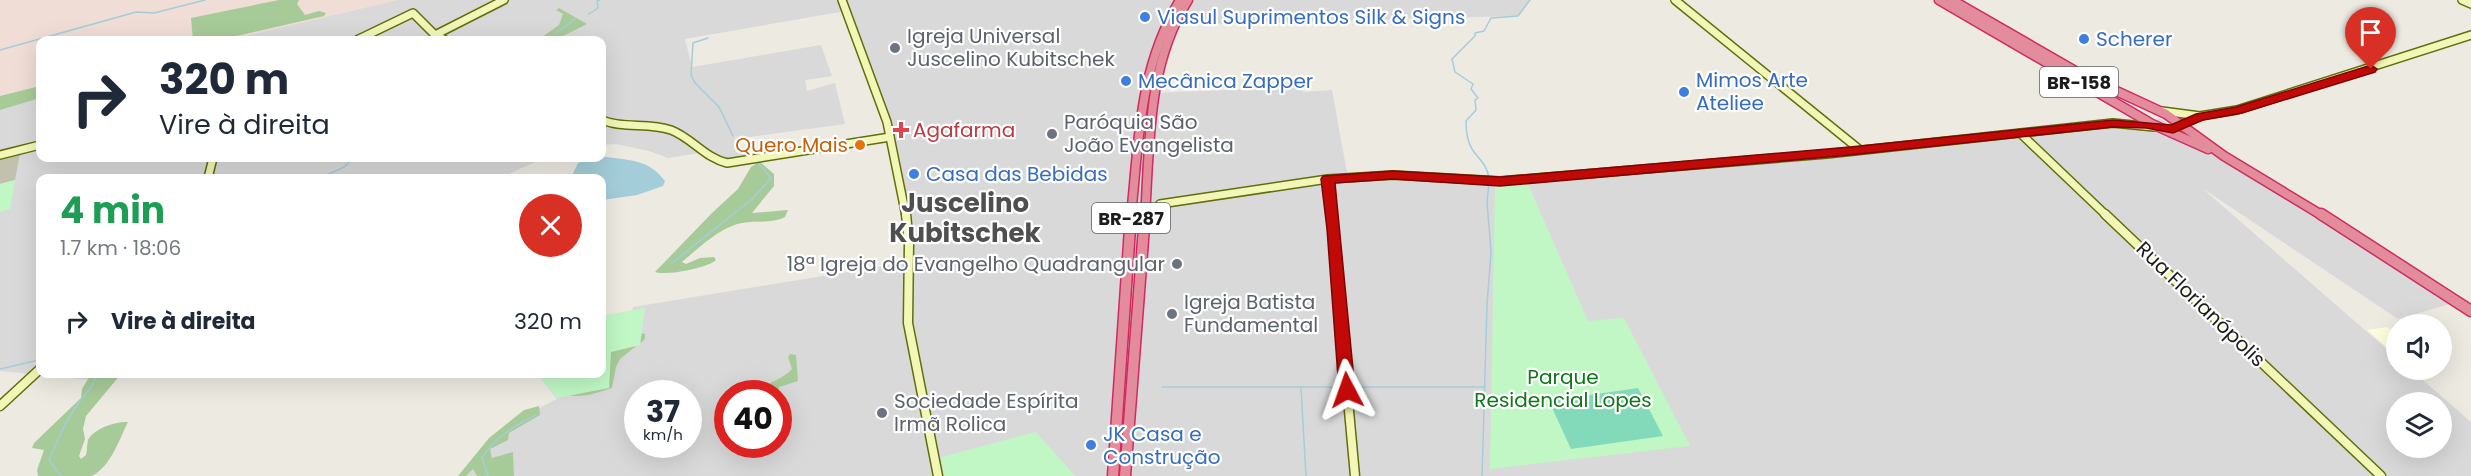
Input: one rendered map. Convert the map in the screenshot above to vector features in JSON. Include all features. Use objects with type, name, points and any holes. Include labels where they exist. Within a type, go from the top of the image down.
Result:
[{"type":"highway","name":"BR-287","points":[[1113,476],[1125,284],[1144,94],[1157,40],[1180,0]]},
{"type":"highway","name":"BR-287","points":[[1125,476],[1154,93],[1158,63],[1167,34],[1188,0]]},
{"type":"highway","name":"BR-158","points":[[1939,0],[2161,129],[2224,156]]},
{"type":"highway","name":"BR-158","points":[[1952,0],[2084,76],[2157,110],[2224,156],[2332,221],[2471,311]]},
{"type":"highway","points":[[2138,116],[2144,110],[2157,110]]},
{"type":"highway","points":[[2161,129],[2173,129],[2182,125]]},
{"type":"street","points":[[366,36],[413,14],[435,35],[504,0]]},
{"type":"street","points":[[842,0],[878,94],[890,137],[908,222],[908,323],[938,476]]},
{"type":"street","points":[[1675,0],[1860,150]]},
{"type":"street","points":[[2464,0],[2471,2]]},
{"type":"street","points":[[2157,110],[2200,116],[2237,110],[2471,35]]},
{"type":"street","points":[[1160,204],[1328,179],[1393,175],[1500,181],[1860,150],[2113,123],[2138,116]]},
{"type":"street","points":[[2182,125],[2200,116]]},
{"type":"street","points":[[606,122],[670,130],[680,134],[714,159],[727,162],[890,137]]},
{"type":"street","points":[[2113,123],[2146,125],[2161,129]]},
{"type":"street","name":"Rua Florianópolis","points":[[2020,133],[2381,476]]},
{"type":"street","points":[[0,154],[36,145]]},
{"type":"street","points":[[1328,179],[1355,476]]},
{"type":"street","points":[[0,406],[36,373]]},
{"type":"shaded area","points":[[0,0],[397,0],[244,36],[36,36],[36,87],[0,96]]},
{"type":"shaded area","points":[[397,0],[1530,0],[1518,16],[1169,25],[1162,38],[1149,93],[1301,87],[1303,92],[1332,90],[1348,178],[1393,175],[1492,182],[1827,154],[2160,119],[2224,156],[2457,302],[2415,314],[2391,314],[2202,188],[2386,348],[2386,380],[2423,380],[2436,392],[2386,392],[2386,458],[2452,458],[2452,405],[2471,422],[2471,476],[458,476],[480,452],[539,408],[557,399],[541,378],[606,378],[607,315],[632,311],[633,307],[908,262],[909,244],[887,122],[846,11],[685,39],[692,67],[821,45],[832,76],[805,80],[807,91],[835,83],[845,124],[734,139],[748,153],[735,160],[706,159],[700,153],[668,158],[649,151],[616,144],[606,145],[606,36],[244,36]]},
{"type":"shaded area","points":[[36,87],[36,162],[535,162],[509,174],[36,174],[36,375],[0,371],[0,96]]},
{"type":"shaded area","points":[[20,154],[15,180],[0,184],[0,159]]},
{"type":"shaded area","points":[[2386,327],[2386,346],[2367,330]]},
{"type":"shaded area","points":[[70,378],[103,378],[100,381]]},
{"type":"green space","points":[[279,0],[299,0],[297,4],[305,15],[319,11],[326,13],[324,16],[236,36],[193,36],[191,18]]},
{"type":"green space","points":[[559,8],[587,24],[563,36],[544,36],[559,25],[563,14],[556,10]]},
{"type":"green space","points":[[36,87],[36,99],[0,110],[0,96]]},
{"type":"green space","points":[[761,163],[774,174],[774,186],[752,213],[788,210],[785,217],[734,225],[710,239],[682,262],[686,264],[700,258],[714,257],[716,260],[712,263],[677,272],[655,272],[738,189],[751,167]]},
{"type":"green space","points":[[15,180],[10,209],[0,212],[0,184]]},
{"type":"green space","name":"Parque Residencial Lopes","points":[[1527,182],[1588,321],[1624,318],[1690,446],[1490,469],[1495,185]]},
{"type":"green space","points":[[645,308],[640,345],[611,352],[609,388],[557,398],[541,378],[606,378],[607,315]]},
{"type":"green space","points":[[640,333],[645,334],[645,339],[620,359],[612,388],[580,396],[561,392],[593,378],[606,378],[606,346]]},
{"type":"green space","points":[[790,354],[796,355],[798,381],[792,383],[792,380],[775,380],[792,369],[788,357]]},
{"type":"green space","points":[[89,378],[118,378],[86,416],[83,429],[85,439],[79,456],[81,459],[86,455],[88,440],[95,432],[112,424],[128,422],[114,452],[99,472],[92,476],[38,476],[37,470],[44,450],[32,448],[34,443],[81,398],[82,389]]},
{"type":"green space","points":[[1638,388],[1663,436],[1571,449],[1549,401]]},
{"type":"green space","points":[[539,406],[540,415],[509,433],[508,440],[490,449],[492,458],[513,452],[514,476],[477,476],[473,469],[466,476],[458,476],[489,438],[524,410]]},
{"type":"green space","points":[[1036,432],[1075,476],[944,476],[941,457]]},
{"type":"water","points":[[606,157],[646,165],[665,181],[663,186],[637,195],[606,199],[606,174],[573,174],[578,163],[606,162]]},
{"type":"waterway","points":[[50,36],[136,12],[154,13],[205,0]]},
{"type":"waterway","points":[[589,14],[598,8],[597,1],[600,0]]},
{"type":"waterway","points":[[1489,178],[1485,166],[1470,146],[1467,132],[1466,121],[1476,110],[1475,100],[1478,98],[1471,89],[1473,84],[1455,72],[1452,59],[1475,36],[1475,33],[1484,31],[1491,18],[1518,16],[1530,0]]},
{"type":"waterway","points":[[555,34],[575,19]]},
{"type":"waterway","points":[[708,38],[693,43],[691,75],[695,83],[719,107],[733,136]]},
{"type":"waterway","points":[[0,50],[36,40]]},
{"type":"waterway","points":[[329,174],[349,162]]},
{"type":"waterway","points":[[672,263],[752,199],[771,178],[759,164]]},
{"type":"waterway","points":[[1485,387],[1491,252],[1487,202],[1489,183]]},
{"type":"waterway","points":[[0,369],[36,361]]},
{"type":"waterway","points":[[61,476],[49,460],[69,418],[96,378]]},
{"type":"waterway","points":[[1162,387],[1301,387]]},
{"type":"waterway","points":[[1301,387],[1345,387]]},
{"type":"waterway","points":[[1301,387],[1306,476]]},
{"type":"waterway","points":[[1349,387],[1485,387]]},
{"type":"waterway","points":[[1482,476],[1485,387]]},
{"type":"waterway","points":[[488,476],[482,458],[487,451],[506,433],[536,415]]},
{"type":"place","name":"Viasul Suprimentos Silk & Signs","points":[[1145,17]]},
{"type":"place","name":"Scherer","points":[[2084,39]]},
{"type":"place","name":"Igreja Universal Juscelino Kubitschek","points":[[895,48]]},
{"type":"place","name":"Mecânica Zapper","points":[[1126,81]]},
{"type":"place","name":"Mimos Arte Ateliee","points":[[1684,92]]},
{"type":"place","name":"Agafarma","points":[[901,130]]},
{"type":"place","name":"Paróquia São João Evangelista","points":[[1052,134]]},
{"type":"place","name":"Quero Mais","points":[[860,145]]},
{"type":"place","name":"Casa das Bebidas","points":[[914,174]]},
{"type":"place","name":"18ª Igreja do Evangelho Quadrangular","points":[[1177,264]]},
{"type":"place","name":"Igreja Batista Fundamental","points":[[1172,314]]},
{"type":"place","name":"Sociedade Espírita Irmã Rolica","points":[[882,413]]},
{"type":"place","name":"JK Casa e Construção","points":[[1091,445]]},
{"type":"district","name":"Juscelino Kubitschek","points":[[965,218]]},
{"type":"route","points":[[1347,390],[1328,179],[1393,175],[1492,182],[1908,146],[2113,123],[2173,129],[2200,116],[2237,110],[2371,69]]}]
